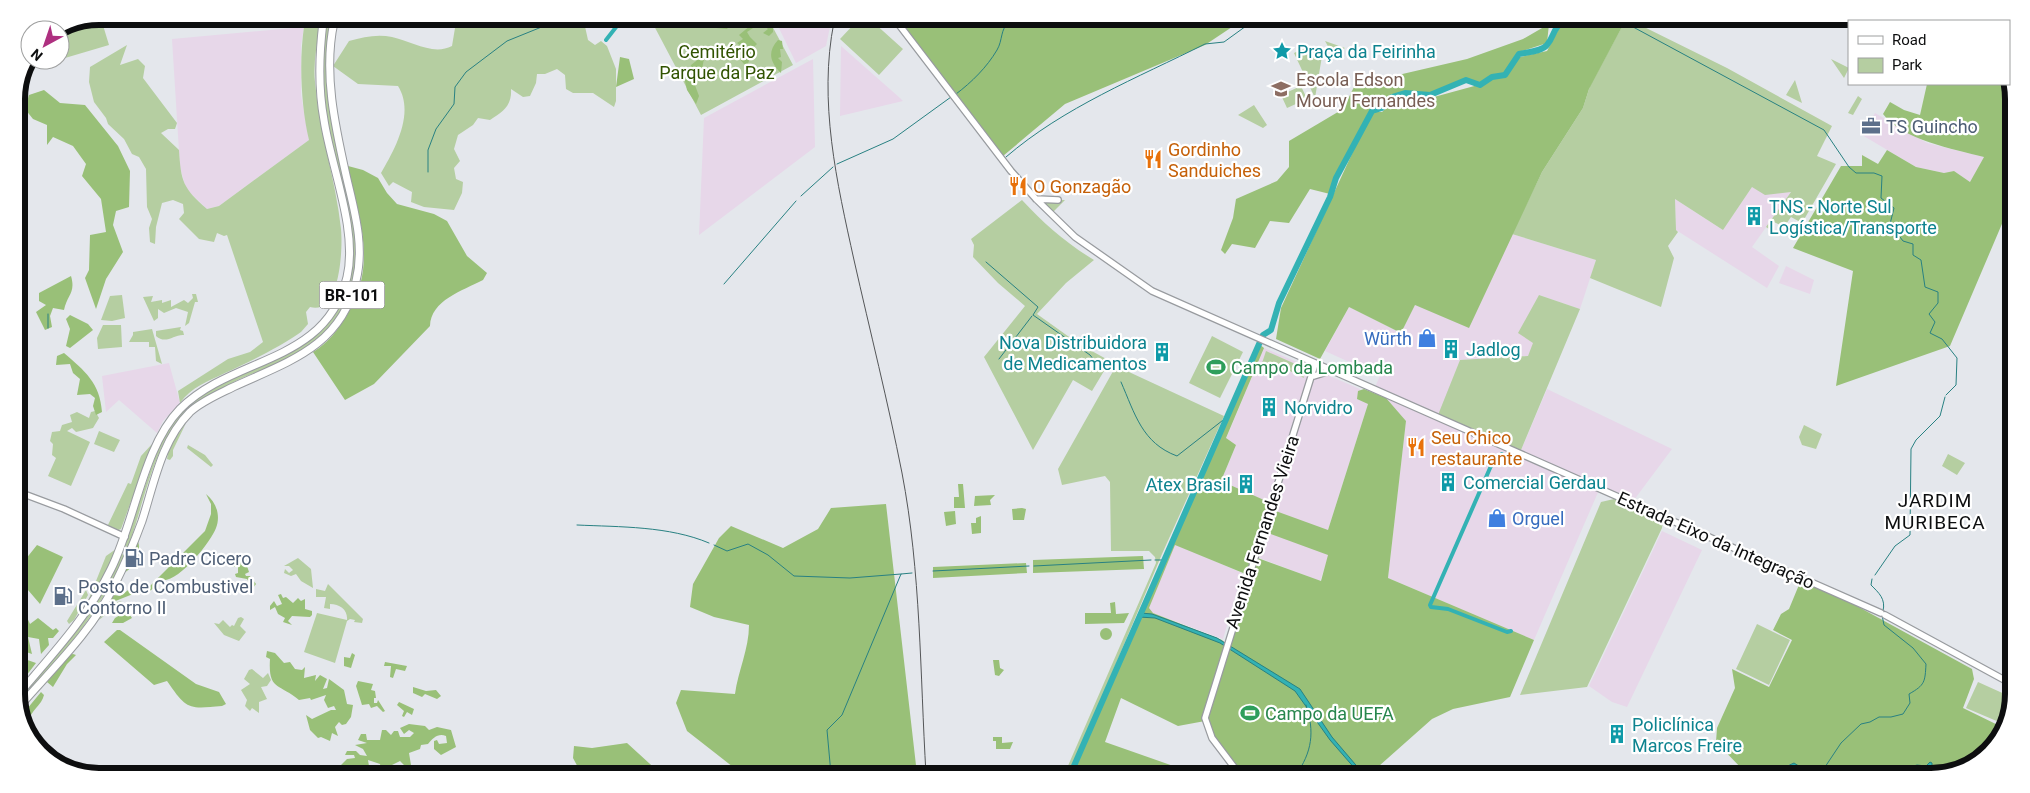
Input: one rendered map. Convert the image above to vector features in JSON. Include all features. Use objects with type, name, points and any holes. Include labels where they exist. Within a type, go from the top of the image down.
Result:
[{"type":"highway","name":"BR-101","points":[[25,686],[95,598],[112,568],[125,537],[154,451],[161,435],[176,413],[190,400],[208,388],[291,350],[307,339],[327,318],[341,295],[348,275],[349,248],[346,221],[322,111],[319,76],[323,25]]},
{"type":"highway","name":"BR-101","points":[[25,700],[83,632],[110,594],[140,524],[161,459],[180,423],[192,411],[209,399],[310,351],[330,333],[347,307],[358,272],[359,243],[332,102],[331,66],[334,25]]},
{"type":"main road","name":"Estrada Eixo da Integração","points":[[899,25],[1011,171],[1036,199],[1075,237],[1136,281],[1160,295],[1256,338],[1883,614],[2005,679]]},
{"type":"main road","points":[[1036,199],[1058,200]]},
{"type":"main road","points":[[1302,358],[1311,378],[1331,371]]},
{"type":"main road","name":"Avenida Fernandes Vieira","points":[[1235,768],[1212,738],[1206,723],[1224,653],[1311,378],[1317,365]]},
{"type":"main road","points":[[25,494],[64,509],[125,537]]},
{"type":"shaded area","points":[[777,25],[830,25],[826,46],[796,63]]},
{"type":"shaded area","points":[[304,27],[301,45],[301,95],[309,140],[219,206],[207,209],[186,189],[180,167],[172,39]]},
{"type":"shaded area","points":[[841,46],[900,98],[903,101],[840,116]]},
{"type":"shaded area","points":[[813,59],[815,147],[699,235],[704,118]]},
{"type":"shaded area","points":[[1875,113],[1927,143],[1984,157],[1970,182],[1954,171],[1944,173],[1916,167],[1862,135]]},
{"type":"shaded area","name":"TNS - Norte Sul Logística/Transporte","points":[[1752,187],[1791,192],[1752,247],[1779,266],[1767,288],[1676,230],[1675,199],[1723,230]]},
{"type":"shaded area","points":[[1512,234],[1596,260],[1580,309],[1539,295],[1534,343],[1528,356],[1460,360],[1437,420],[1519,455],[1547,389],[1672,449],[1631,504],[1599,490],[1534,640],[1388,578],[1406,421],[1375,387],[1380,376],[1325,351],[1349,307],[1401,333],[1415,305],[1469,327]]},
{"type":"shaded area","points":[[1786,266],[1814,280],[1810,294],[1779,283]]},
{"type":"shaded area","points":[[1264,348],[1360,389],[1368,404],[1328,530],[1329,555],[1320,581],[1257,557],[1221,481],[1236,445],[1226,439]]},
{"type":"shaded area","points":[[169,363],[180,403],[163,421],[157,433],[119,400],[106,412],[102,376]]},
{"type":"shaded area","points":[[1662,531],[1702,550],[1627,707],[1612,702],[1589,686]]},
{"type":"shaded area","points":[[1175,544],[1242,573],[1223,639],[1153,613],[1148,608]]},
{"type":"green space","points":[[103,25],[109,45],[70,57],[70,32],[85,26]]},
{"type":"green space","points":[[325,25],[330,25],[328,95],[356,234],[357,255],[354,274],[342,310],[318,339],[303,351],[285,361],[232,383],[179,420],[162,446],[128,547],[124,546],[161,440],[181,411],[208,389],[274,360],[328,320],[349,273],[341,187],[326,117],[323,88]]},
{"type":"green space","points":[[456,25],[585,25],[588,40],[595,45],[601,41],[607,46],[616,69],[616,101],[614,107],[593,93],[573,93],[566,89],[565,75],[557,69],[545,74],[537,74],[536,83],[530,96],[523,97],[511,89],[510,99],[503,110],[490,120],[478,118],[473,125],[458,135],[454,149],[460,161],[454,168],[456,179],[463,182],[462,193],[454,210],[424,207],[411,202],[412,192],[393,182],[389,186],[381,173],[397,142],[404,119],[403,97],[398,86],[358,84],[333,66],[349,41],[365,37],[386,36],[430,49],[445,49],[452,46]]},
{"type":"green space","name":"Cemitério Parque da Paz","points":[[654,25],[772,25],[793,65],[701,115]]},
{"type":"green space","points":[[714,25],[730,25],[727,29],[716,28]]},
{"type":"green space","points":[[751,25],[753,28],[747,32],[757,44],[753,48],[756,53],[751,57],[745,69],[744,64],[739,58],[746,54],[747,46],[743,48],[737,43],[743,39],[739,35]]},
{"type":"green space","points":[[763,25],[773,25],[773,32],[769,36],[763,33],[768,29]]},
{"type":"green space","points":[[853,25],[876,25],[903,49],[879,75],[840,39]]},
{"type":"green space","points":[[903,25],[1235,25],[1205,45],[1065,104],[1003,156]]},
{"type":"green space","points":[[1549,25],[1547,43],[1519,52],[1507,74],[1520,57],[1547,51],[1561,25],[1623,25],[1589,89],[1583,108],[1542,172],[1469,328],[1415,305],[1401,333],[1349,307],[1320,359],[1276,339],[1281,308],[1368,119],[1336,178],[1330,194],[1310,189],[1289,223],[1270,221],[1255,248],[1232,244],[1225,254],[1221,250],[1233,218],[1236,199],[1277,181],[1289,167],[1289,141],[1343,109],[1355,85],[1467,59],[1523,39]],"holes":[[[1466,80],[1478,85],[1434,97],[1406,95],[1393,101],[1382,112],[1371,112],[1382,108],[1392,97],[1405,93],[1430,95]]]},
{"type":"green space","points":[[1623,25],[1640,25],[1727,68],[1832,126],[1817,156],[1836,164],[1802,223],[1791,217],[1784,227],[1774,222],[1769,229],[1766,227],[1791,192],[1765,195],[1752,187],[1723,230],[1675,199],[1676,230],[1678,232],[1668,246],[1674,258],[1661,307],[1590,278],[1596,260],[1512,234],[1542,172],[1583,108],[1590,86]]},
{"type":"green space","points":[[304,27],[319,28],[315,62],[317,101],[341,229],[340,265],[334,292],[328,301],[320,307],[310,307],[306,312],[308,324],[301,332],[264,354],[201,385],[184,397],[180,403],[178,391],[228,359],[250,352],[263,342],[227,235],[224,236],[217,233],[214,242],[199,239],[179,219],[184,213],[183,204],[173,200],[162,203],[156,227],[155,244],[150,242],[149,228],[152,219],[147,207],[146,169],[139,157],[132,154],[124,139],[108,124],[106,118],[94,102],[89,82],[90,67],[127,45],[120,65],[138,59],[145,66],[143,78],[177,123],[175,129],[168,129],[161,133],[179,150],[182,177],[185,184],[188,190],[207,209],[219,206],[309,140],[304,113],[302,84]]},
{"type":"green space","points":[[778,40],[782,41],[783,49],[780,49],[781,57],[778,58],[782,62],[781,73],[774,65],[771,57],[772,49]]},
{"type":"green space","points":[[1325,41],[1345,48],[1333,55]]},
{"type":"green space","points":[[1309,46],[1313,52],[1316,50],[1322,56],[1315,98],[1294,53]]},
{"type":"green space","points":[[620,57],[629,59],[634,79],[616,87]]},
{"type":"green space","points":[[700,58],[704,59],[702,69],[704,76],[693,80],[699,96],[696,104],[687,90],[684,77],[693,79],[691,73],[688,73],[691,65]]},
{"type":"green space","points":[[1831,59],[1848,68],[1844,78]]},
{"type":"green space","points":[[1795,80],[1802,103],[1786,95]]},
{"type":"green space","points":[[1927,85],[2004,85],[2005,217],[1950,346],[1836,386],[1853,271],[1793,248],[1841,166],[1862,166],[1862,155],[1878,164],[1887,150],[1916,167],[1944,173],[1954,171],[1970,182],[1984,157],[1944,147],[1916,137],[1903,131],[1883,114],[1890,102],[1904,110],[1920,115]]},
{"type":"green space","points":[[1301,86],[1307,99],[1287,108],[1281,95]]},
{"type":"green space","points":[[44,90],[60,103],[85,105],[118,146],[130,171],[129,207],[116,211],[113,225],[123,252],[106,279],[96,309],[85,278],[89,270],[90,235],[106,232],[101,199],[82,176],[86,164],[73,146],[53,137],[47,145],[47,125],[33,119],[25,109],[29,95]]},
{"type":"green space","points":[[1858,96],[1862,99],[1853,115],[1848,113]]},
{"type":"green space","points":[[1254,105],[1267,125],[1263,128],[1238,115]]},
{"type":"green space","points":[[348,166],[363,170],[378,178],[387,193],[397,204],[434,214],[447,221],[467,256],[487,273],[483,280],[449,297],[442,303],[436,309],[430,326],[374,384],[345,400],[313,352],[328,340],[344,321],[362,278],[364,260],[361,223]]},
{"type":"green space","points":[[1036,199],[1065,200],[1051,214]]},
{"type":"green space","points":[[1022,200],[1056,233],[1094,260],[1066,283],[1037,314],[1079,344],[1110,361],[1092,391],[1073,380],[1033,450],[984,357],[1025,306],[998,283],[973,257],[974,245],[971,239]]},
{"type":"green space","points":[[71,276],[72,290],[64,310],[53,308],[50,316],[52,327],[45,330],[36,312],[46,305],[39,301],[39,293]]},
{"type":"green space","points":[[192,294],[196,294],[198,302],[195,302],[189,323],[185,326],[188,312],[176,308],[164,313],[158,309],[158,318],[154,321],[143,297],[153,296],[151,302],[162,300],[162,303],[171,300],[171,307],[184,300],[188,303],[193,298]]},
{"type":"green space","points":[[122,295],[125,318],[112,321],[101,320],[110,296]]},
{"type":"green space","points":[[1539,295],[1580,309],[1521,450],[1438,415],[1460,360],[1528,356],[1533,343],[1518,333]]},
{"type":"green space","points":[[70,315],[88,324],[93,330],[70,348],[66,346],[70,329],[66,319]]},
{"type":"green space","points":[[103,325],[121,325],[122,347],[98,349],[97,338]]},
{"type":"green space","points":[[181,327],[180,330],[183,331],[184,335],[163,340],[156,336],[156,331]]},
{"type":"green space","points":[[152,329],[162,364],[156,361],[155,347],[149,347],[149,342],[129,342],[133,332]]},
{"type":"green space","name":"Campo da Lombada","points":[[1212,336],[1243,352],[1220,398],[1189,383]]},
{"type":"green space","points":[[1259,344],[1264,348],[1226,438],[1236,445],[1221,481],[1264,500],[1273,510],[1328,530],[1368,404],[1357,399],[1358,391],[1364,389],[1386,398],[1406,421],[1388,578],[1534,640],[1510,697],[1453,709],[1432,719],[1378,768],[1235,768],[1212,738],[1205,721],[1178,726],[1121,698],[1105,742],[1179,768],[1070,768],[1087,735]],"holes":[[[1265,532],[1328,555],[1321,581],[1255,557]],[[1175,545],[1248,575],[1226,644],[1222,640],[1153,613],[1149,608]]]},
{"type":"green space","points":[[1266,351],[1300,366],[1304,378],[1290,371],[1283,374],[1262,363]]},
{"type":"green space","points":[[64,353],[85,372],[95,385],[101,402],[102,412],[96,415],[93,406],[95,398],[90,394],[77,395],[80,379],[73,373],[70,364],[56,365],[57,356]]},
{"type":"green space","points":[[1116,366],[1224,416],[1162,554],[1071,768],[1067,768],[1156,563],[1155,557],[1149,551],[1111,551],[1110,482],[1105,476],[1062,485],[1058,469]]},
{"type":"green space","points":[[95,411],[99,418],[93,428],[76,432],[72,428],[67,431],[90,442],[71,486],[48,476],[56,458],[52,455],[53,444],[50,441],[52,432],[60,431],[62,425],[72,422],[70,415],[77,412],[89,418],[91,412]]},
{"type":"green space","points":[[186,423],[173,450],[173,456],[170,460],[167,459],[169,447]]},
{"type":"green space","points":[[1804,425],[1822,434],[1816,449],[1802,445],[1799,437]]},
{"type":"green space","points":[[99,431],[120,440],[114,452],[94,444]]},
{"type":"green space","points":[[152,444],[121,529],[116,531],[107,527],[128,483],[131,484],[141,456]]},
{"type":"green space","points":[[188,445],[205,455],[213,465],[211,467],[187,448]]},
{"type":"green space","points":[[1948,454],[1965,463],[1957,475],[1942,466]]},
{"type":"green space","points":[[958,484],[963,484],[965,508],[954,508],[954,497],[959,497]]},
{"type":"green space","points":[[206,494],[215,505],[218,514],[213,534],[185,569],[169,579],[162,580],[148,593],[146,590],[205,531],[211,514],[211,504]]},
{"type":"green space","points":[[995,495],[990,500],[991,505],[974,506],[975,496]]},
{"type":"green space","points":[[1614,499],[1663,520],[1662,528],[1587,687],[1520,695],[1601,502]]},
{"type":"green space","points":[[886,504],[916,768],[734,768],[687,731],[676,703],[681,690],[735,694],[749,634],[749,625],[714,617],[690,607],[693,584],[719,538],[731,526],[783,548],[818,529],[831,508]]},
{"type":"green space","points":[[1012,509],[1026,509],[1024,520],[1013,520]]},
{"type":"green space","points":[[955,511],[956,524],[946,526],[944,512]]},
{"type":"green space","points":[[981,516],[981,533],[972,534],[971,523],[976,523],[976,518]]},
{"type":"green space","points":[[138,541],[138,556],[130,568],[122,574]]},
{"type":"green space","points":[[37,545],[63,557],[40,604],[25,586],[25,560]]},
{"type":"green space","points":[[116,549],[105,577],[84,611],[106,556]]},
{"type":"green space","points":[[121,551],[124,557],[92,614],[67,648],[25,698],[25,690],[69,637]]},
{"type":"green space","points":[[1143,556],[1144,569],[1033,573],[1033,560]]},
{"type":"green space","points":[[298,558],[311,569],[313,588],[301,581],[296,574],[291,576],[284,573],[285,569],[289,573],[293,570],[289,566],[284,566]]},
{"type":"green space","points":[[239,559],[245,560],[249,572],[245,574],[250,576],[256,584],[253,588],[247,579],[236,577],[235,574],[238,573],[238,567],[234,567],[232,563]]},
{"type":"green space","points":[[1026,563],[1027,573],[933,578],[933,567]]},
{"type":"green space","points":[[1801,580],[1855,605],[1972,669],[1974,679],[1963,708],[1998,725],[1995,731],[1980,750],[1955,764],[1940,767],[1931,768],[1933,765],[1924,765],[1903,768],[1804,768],[1791,764],[1783,768],[1777,765],[1773,768],[1741,768],[1716,742],[1717,728],[1735,688],[1732,669],[1769,687],[1792,640],[1773,630],[1781,614],[1789,609]]},
{"type":"green space","points":[[328,584],[363,619],[362,623],[354,622],[355,620],[350,619],[347,621],[335,663],[304,652],[317,613],[347,620],[343,608],[330,604],[330,609],[324,608],[326,597],[316,597],[316,589],[325,591]]},
{"type":"green space","points":[[131,588],[134,591],[133,594],[108,604],[114,595],[120,596]]},
{"type":"green space","points":[[86,590],[88,595],[74,620],[69,624],[67,621]]},
{"type":"green space","points":[[281,594],[283,598],[286,597],[293,603],[298,598],[301,601],[305,599],[305,609],[312,611],[312,615],[310,617],[292,616],[288,621],[292,625],[283,622],[285,618],[278,614],[275,607],[270,610],[270,606],[274,601],[277,606],[282,604],[278,595]]},
{"type":"green space","points":[[122,601],[99,620],[108,604]]},
{"type":"green space","points":[[1115,602],[1116,614],[1129,613],[1124,623],[1085,624],[1085,613],[1111,613],[1110,603]]},
{"type":"green space","points":[[127,611],[132,618],[123,623],[112,623],[115,618]]},
{"type":"green space","points":[[25,613],[30,624],[38,618],[53,630],[56,628],[59,631],[53,638],[48,638],[49,645],[41,654],[39,639],[28,637],[32,654],[25,652]]},
{"type":"green space","points":[[238,618],[244,619],[240,626],[246,632],[239,641],[224,635],[214,623],[219,624],[223,620],[230,627],[234,626]]},
{"type":"green space","points":[[1757,624],[1790,640],[1769,685],[1736,669]]},
{"type":"green space","points":[[1104,628],[1108,628],[1112,634],[1108,640],[1104,640],[1100,636],[1100,632]]},
{"type":"green space","points":[[117,630],[120,630],[196,684],[219,692],[226,704],[222,706],[189,706],[179,698],[167,681],[154,685],[104,642]]},
{"type":"green space","points":[[267,651],[275,653],[284,663],[290,662],[295,669],[302,670],[305,667],[304,678],[316,675],[315,681],[320,675],[327,679],[323,689],[327,688],[329,679],[344,690],[347,704],[353,705],[351,717],[346,724],[342,725],[339,722],[335,727],[338,736],[332,733],[330,741],[321,737],[318,738],[310,730],[306,715],[312,719],[331,710],[336,710],[334,706],[328,708],[324,700],[326,695],[311,700],[310,698],[299,700],[276,685],[271,677],[270,659],[266,657]]},
{"type":"green space","points":[[352,653],[355,655],[351,668],[344,666],[344,657],[350,658]]},
{"type":"green space","points":[[68,655],[76,655],[67,664],[53,687],[47,682]]},
{"type":"green space","points":[[25,659],[36,663],[25,677]]},
{"type":"green space","points":[[993,660],[999,660],[1000,668],[1004,670],[999,676],[995,675]]},
{"type":"green space","points":[[385,662],[407,666],[405,671],[396,669],[393,678],[390,677],[391,666],[384,666]]},
{"type":"green space","points":[[252,669],[263,678],[268,673],[271,680],[267,686],[261,687],[267,699],[259,702],[259,713],[252,708],[250,711],[245,706],[247,700],[241,690],[250,684],[244,679],[249,670]]},
{"type":"green space","points":[[358,681],[373,684],[371,690],[375,691],[376,698],[374,698],[374,703],[377,703],[378,700],[385,711],[383,712],[377,706],[371,708],[369,704],[362,705],[356,686]]},
{"type":"green space","points":[[1978,682],[2005,694],[1999,722],[1966,708]]},
{"type":"green space","points":[[413,687],[426,691],[436,690],[441,696],[437,699],[425,694],[422,697],[413,693]]},
{"type":"green space","points":[[41,692],[44,695],[43,699],[31,714],[29,719],[26,710]]},
{"type":"green space","points":[[399,702],[414,709],[412,715],[407,712],[404,717],[402,716],[404,711],[397,705]]},
{"type":"green space","points":[[409,724],[425,726],[429,730],[437,727],[451,730],[456,747],[441,755],[434,749],[434,741],[437,740],[439,744],[447,743],[446,736],[441,735],[434,738],[428,744],[421,745],[420,749],[409,753],[411,765],[407,768],[400,761],[390,766],[391,768],[381,768],[380,764],[368,760],[369,766],[341,765],[347,759],[355,758],[354,755],[345,755],[347,751],[356,751],[360,755],[367,756],[363,749],[355,745],[367,743],[358,740],[361,734],[366,734],[367,740],[380,740],[382,730],[386,730],[391,735],[394,731],[398,731],[400,737],[410,737],[414,733],[409,730],[404,734],[400,728]]},
{"type":"green space","points":[[993,737],[1002,737],[1002,743],[1013,742],[1010,749],[996,749],[996,741],[993,741]]},
{"type":"green space","points":[[627,743],[654,768],[578,768],[573,758],[574,746],[592,748]]},
{"type":"water","points":[[1141,613],[1152,614],[1217,638],[1300,689],[1332,737],[1358,768],[1354,768],[1330,740],[1295,691],[1220,643],[1155,618],[1139,617]]},
{"type":"water","points":[[1930,762],[1932,763],[1932,768],[1906,768],[1917,765],[1926,766]]},
{"type":"water","points":[[1794,763],[1802,768],[1783,768]]},
{"type":"waterway","points":[[428,172],[428,150],[436,129],[454,104],[455,87],[466,72],[507,41],[547,25]]},
{"type":"waterway","points":[[606,40],[618,25]]},
{"type":"waterway","points":[[956,94],[989,62],[997,50],[1006,25]]},
{"type":"waterway","points":[[1006,157],[1052,123],[1102,94],[1205,44],[1224,42],[1247,25]]},
{"type":"waterway","points":[[1073,768],[1263,335],[1271,330],[1279,303],[1330,197],[1336,178],[1372,111],[1382,108],[1392,97],[1405,93],[1430,95],[1466,80],[1480,85],[1492,77],[1505,75],[1519,54],[1538,50],[1547,45],[1559,25]]},
{"type":"waterway","points":[[1629,25],[1824,130],[1849,167],[1856,173],[1874,173],[1882,176],[1881,198],[1894,208],[1890,224],[1903,241],[1913,244],[1913,255],[1921,260],[1925,287],[1938,292],[1938,303],[1929,314],[1935,322],[1930,333],[1942,339],[1957,358],[1956,385],[1946,395]]},
{"type":"waterway","points":[[837,164],[893,139],[951,97]]},
{"type":"waterway","points":[[801,196],[833,167]]},
{"type":"waterway","points":[[724,284],[796,201]]},
{"type":"waterway","points":[[986,262],[1038,307],[1033,315],[1090,355],[1102,370]]},
{"type":"waterway","points":[[48,314],[48,328]]},
{"type":"waterway","points":[[999,359],[1032,316]]},
{"type":"waterway","points":[[1121,382],[1141,426],[1155,443],[1177,456],[1227,417]]},
{"type":"waterway","points":[[1875,575],[1895,546],[1910,535],[1911,449],[1916,440],[1940,416],[1945,397]]},
{"type":"waterway","points":[[1502,454],[1494,459],[1430,605],[1431,607],[1448,609],[1507,632],[1511,631]]},
{"type":"waterway","points":[[577,525],[661,530],[694,537],[709,543]]},
{"type":"waterway","points":[[714,545],[727,551],[748,544],[768,555],[794,576],[850,578],[901,574]]},
{"type":"waterway","points":[[1034,566],[1151,560]]},
{"type":"waterway","points":[[1155,560],[1164,560]]},
{"type":"waterway","points":[[933,571],[1029,566]]},
{"type":"waterway","points":[[830,768],[827,730],[842,715],[901,574],[912,573]]},
{"type":"waterway","points":[[1872,579],[1871,585],[1883,600],[1883,611]]},
{"type":"waterway","points":[[1824,768],[1841,743],[1861,724],[1879,717],[1903,714],[1910,703],[1909,694],[1923,682],[1926,664],[1913,648],[1884,625],[1882,615]]},
{"type":"waterway","points":[[1300,768],[1309,750],[1311,733],[1306,705]]},
{"type":"tram line","points":[[834,25],[828,82],[832,142],[841,201],[891,420],[908,510],[919,623],[926,768]]},
{"type":"place","name":"Praça da Feirinha","points":[[1282,51]]},
{"type":"place","name":"Escola Edson Moury Fernandes","points":[[1281,89]]},
{"type":"place","name":"TS Guincho","points":[[1871,126]]},
{"type":"place","name":"Gordinho Sanduiches","points":[[1153,159]]},
{"type":"place","name":"O Gonzagão","points":[[1018,186]]},
{"type":"place","name":"TNS - Norte Sul Logística/Transporte","points":[[1754,216]]},
{"type":"place","name":"Würth","points":[[1427,338]]},
{"type":"place","name":"Jadlog","points":[[1451,349]]},
{"type":"place","name":"Nova Distribuidora de Medicamentos","points":[[1162,352]]},
{"type":"place","name":"Campo da Lombada","points":[[1216,367]]},
{"type":"place","name":"Norvidro","points":[[1269,407]]},
{"type":"place","name":"Seu Chico restaurante","points":[[1416,447]]},
{"type":"place","name":"Comercial Gerdau","points":[[1448,482]]},
{"type":"place","name":"Atex Brasil","points":[[1246,484]]},
{"type":"place","name":"Orguel","points":[[1497,518]]},
{"type":"place","name":"Padre Cicero","points":[[134,558]]},
{"type":"place","name":"Posto de Combustivel Contorno II","points":[[63,596]]},
{"type":"place","name":"Campo da UEFA","points":[[1250,713]]},
{"type":"place","name":"Policlínica Marcos Freire","points":[[1617,734]]},
{"type":"district","name":"JARDIM MURIBECA","points":[[1935,511]]}]
